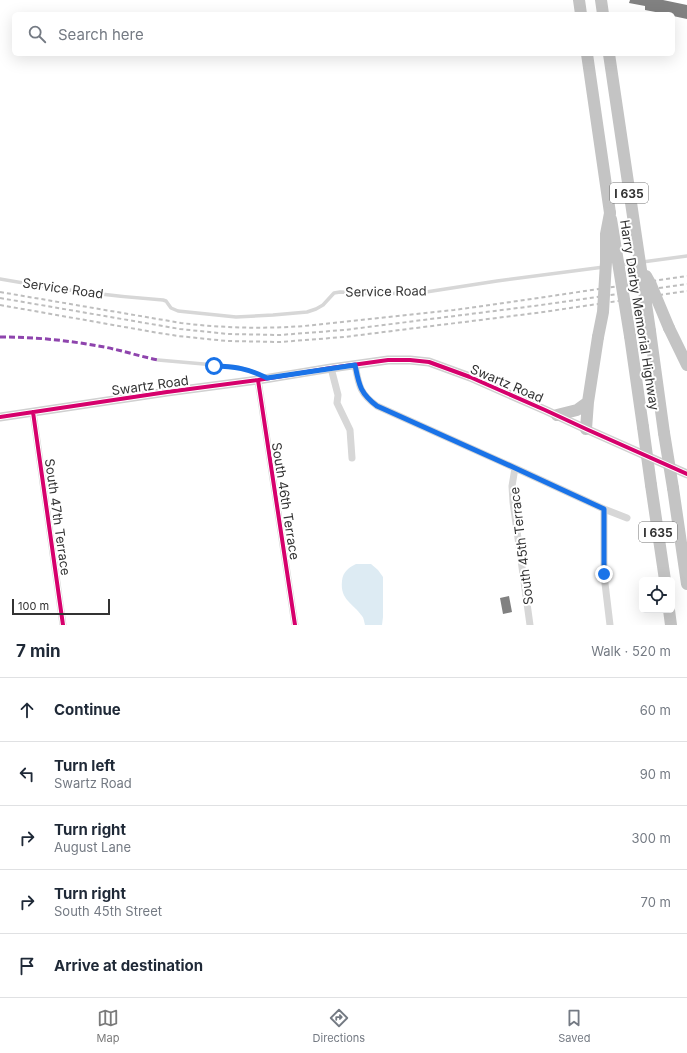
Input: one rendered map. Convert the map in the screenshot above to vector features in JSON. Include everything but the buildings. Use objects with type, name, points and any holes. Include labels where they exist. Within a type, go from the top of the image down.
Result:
[{"type":"highway","points":[[579,0],[581,12]]},
{"type":"highway","points":[[601,0],[603,12]]},
{"type":"highway","name":"Harry Darby Memorial Highway","points":[[587,56],[665,577]]},
{"type":"highway","name":"Harry Darby Memorial Highway","points":[[609,56],[687,584]]},
{"type":"highway","points":[[586,429],[588,402],[603,312],[606,234],[610,213]]},
{"type":"highway","points":[[640,266],[651,285],[669,328],[687,365]]},
{"type":"highway","points":[[557,415],[577,410],[588,402]]},
{"type":"highway","points":[[669,613],[671,625]]},
{"type":"street","name":"Swartz Road","points":[[0,417],[388,360],[410,360],[429,362],[470,377],[687,474]]},
{"type":"street","points":[[355,365],[361,389],[367,398],[377,406],[627,518]]},
{"type":"street","points":[[331,368],[338,395],[337,403],[350,430],[352,458]]},
{"type":"street","name":"South 46th Terrace","points":[[263,379],[295,625]]},
{"type":"street","name":"South 47th Terrace","points":[[33,412],[63,625]]},
{"type":"street","name":"South 45th Terrace","points":[[515,468],[512,486],[513,502],[530,625]]},
{"type":"street","points":[[604,509],[603,568],[610,625]]},
{"type":"lane","name":"Service Road","points":[[0,279],[80,292],[163,300],[166,301],[171,308],[178,311],[236,316],[273,315],[307,312],[316,309],[323,305],[334,293],[340,292],[380,294],[426,292],[687,256]]},
{"type":"lane","points":[[158,360],[238,367],[257,373],[263,379]]},
{"type":"shaded area","points":[[356,564],[371,564],[383,577],[382,625],[365,625],[363,617],[348,601],[343,593],[343,575],[348,569]]},
{"type":"railway","points":[[0,292],[196,325],[242,328],[273,328],[454,310],[687,276]]},
{"type":"railway","points":[[0,298],[180,329],[228,334],[280,335],[344,330],[534,306],[687,284]]},
{"type":"railway","points":[[0,305],[178,336],[227,341],[280,342],[344,337],[536,313],[687,291]]},
{"type":"marked path","points":[[0,337],[37,338],[74,342],[113,349],[158,360]]},
{"type":"cycle path","points":[[0,417],[388,360],[410,360],[429,362],[470,377],[687,474]]},
{"type":"cycle path","points":[[258,380],[295,625]]},
{"type":"cycle path","points":[[33,412],[63,625]]},
{"type":"route","points":[[214,366],[238,367],[267,378],[355,365],[358,380],[364,394],[382,409],[604,509],[604,574]]}]
